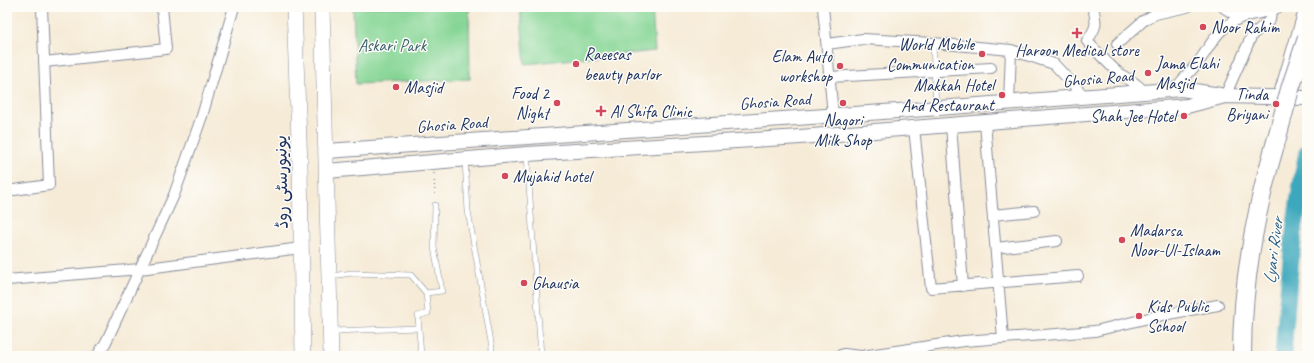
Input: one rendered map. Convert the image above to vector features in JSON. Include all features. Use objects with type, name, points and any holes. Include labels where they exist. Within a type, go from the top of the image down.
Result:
[{"type":"highway","points":[[1242,356],[1246,290],[1262,192],[1290,89],[1307,38]]},
{"type":"main road","name":"یونیورسٹی روڈ","points":[[294,7],[300,166],[303,356]]},
{"type":"main road","points":[[322,7],[327,151],[331,356]]},
{"type":"main road","name":"Ghosia Road","points":[[327,151],[1009,103],[1182,89],[1225,96]]},
{"type":"main road","points":[[327,171],[527,154],[847,134],[985,123],[1187,106],[1225,96],[1307,98]]},
{"type":"main road","points":[[839,115],[847,134]]},
{"type":"street","points":[[7,191],[49,185],[42,7]]},
{"type":"street","points":[[44,62],[166,49],[162,7]]},
{"type":"street","points":[[97,356],[106,342],[174,195],[200,123],[234,7]]},
{"type":"street","points":[[823,7],[830,77],[839,115]]},
{"type":"street","points":[[1093,7],[1096,20],[1095,29],[1087,41],[1105,61],[1121,74],[1138,84],[1144,92]]},
{"type":"street","points":[[1117,44],[1143,21],[1155,14],[1187,7]]},
{"type":"street","points":[[1223,7],[1240,18]]},
{"type":"street","points":[[1280,97],[1304,7]]},
{"type":"street","points":[[1175,90],[1195,66],[1214,37],[1240,18],[1275,10]]},
{"type":"street","points":[[1225,96],[1252,35],[1270,20],[1275,10]]},
{"type":"street","points":[[827,44],[863,39],[934,43],[1011,50],[1054,64],[1085,97]]},
{"type":"street","points":[[1009,103],[1011,50]]},
{"type":"street","points":[[830,77],[991,68]]},
{"type":"street","points":[[985,123],[1003,338]]},
{"type":"street","points":[[951,125],[963,286]]},
{"type":"street","points":[[914,128],[931,288],[998,284],[1078,276]]},
{"type":"street","points":[[993,215],[1034,211]]},
{"type":"street","points":[[996,248],[1057,241]]},
{"type":"street","points":[[7,280],[140,269],[301,248]]},
{"type":"street","points":[[838,356],[844,354],[861,356],[894,350],[1003,338],[1095,331],[1156,316],[1218,305]]},
{"type":"lane","points":[[934,43],[936,108]]},
{"type":"lane","points":[[527,154],[541,356]]},
{"type":"lane","points":[[465,160],[468,211],[492,348],[489,355],[504,356]]},
{"type":"lane","points":[[426,293],[442,291],[434,248],[435,205]]},
{"type":"lane","points":[[330,276],[352,274],[409,274],[426,293],[428,313],[418,316],[421,356]]},
{"type":"lane","points":[[331,331],[418,328]]},
{"type":"path","points":[[433,163],[435,205]]},
{"type":"path","points":[[455,356],[468,353],[474,356]]},
{"type":"green space","name":"Askari Park","points":[[353,7],[469,7],[470,79],[356,84]]},
{"type":"green space","points":[[520,7],[652,7],[655,51],[525,64]]},
{"type":"waterway","name":"Lyari River","points":[[1283,356],[1289,279],[1298,202],[1307,152]]},
{"type":"place","name":"Noor Rahim","points":[[1203,27]]},
{"type":"place","name":"Haroon Medical store","points":[[1077,33]]},
{"type":"place","name":"World Mobile Communication","points":[[982,54]]},
{"type":"place","name":"Raeesas beauty parlor","points":[[576,64]]},
{"type":"place","name":"Elam Auto workshop","points":[[840,66]]},
{"type":"place","name":"Jama Elahi Masjid","points":[[1148,73]]},
{"type":"place","name":"Masjid","points":[[396,87]]},
{"type":"place","name":"Makkah Hotel And Restaurant","points":[[1002,95]]},
{"type":"place","name":"Food 2 Night","points":[[557,103]]},
{"type":"place","name":"Nagori Milk Shop","points":[[843,103]]},
{"type":"place","name":"Tinda Briyani","points":[[1276,104]]},
{"type":"place","name":"Al Shifa Clinic","points":[[601,111]]},
{"type":"place","name":"Shah Jee Hotel","points":[[1184,116]]},
{"type":"place","name":"Mujahid hotel","points":[[505,176]]},
{"type":"place","name":"Madarsa Noor-Ul-Islaam","points":[[1122,240]]},
{"type":"place","name":"Ghausia","points":[[524,283]]},
{"type":"place","name":"Kids Public School","points":[[1139,316]]}]
